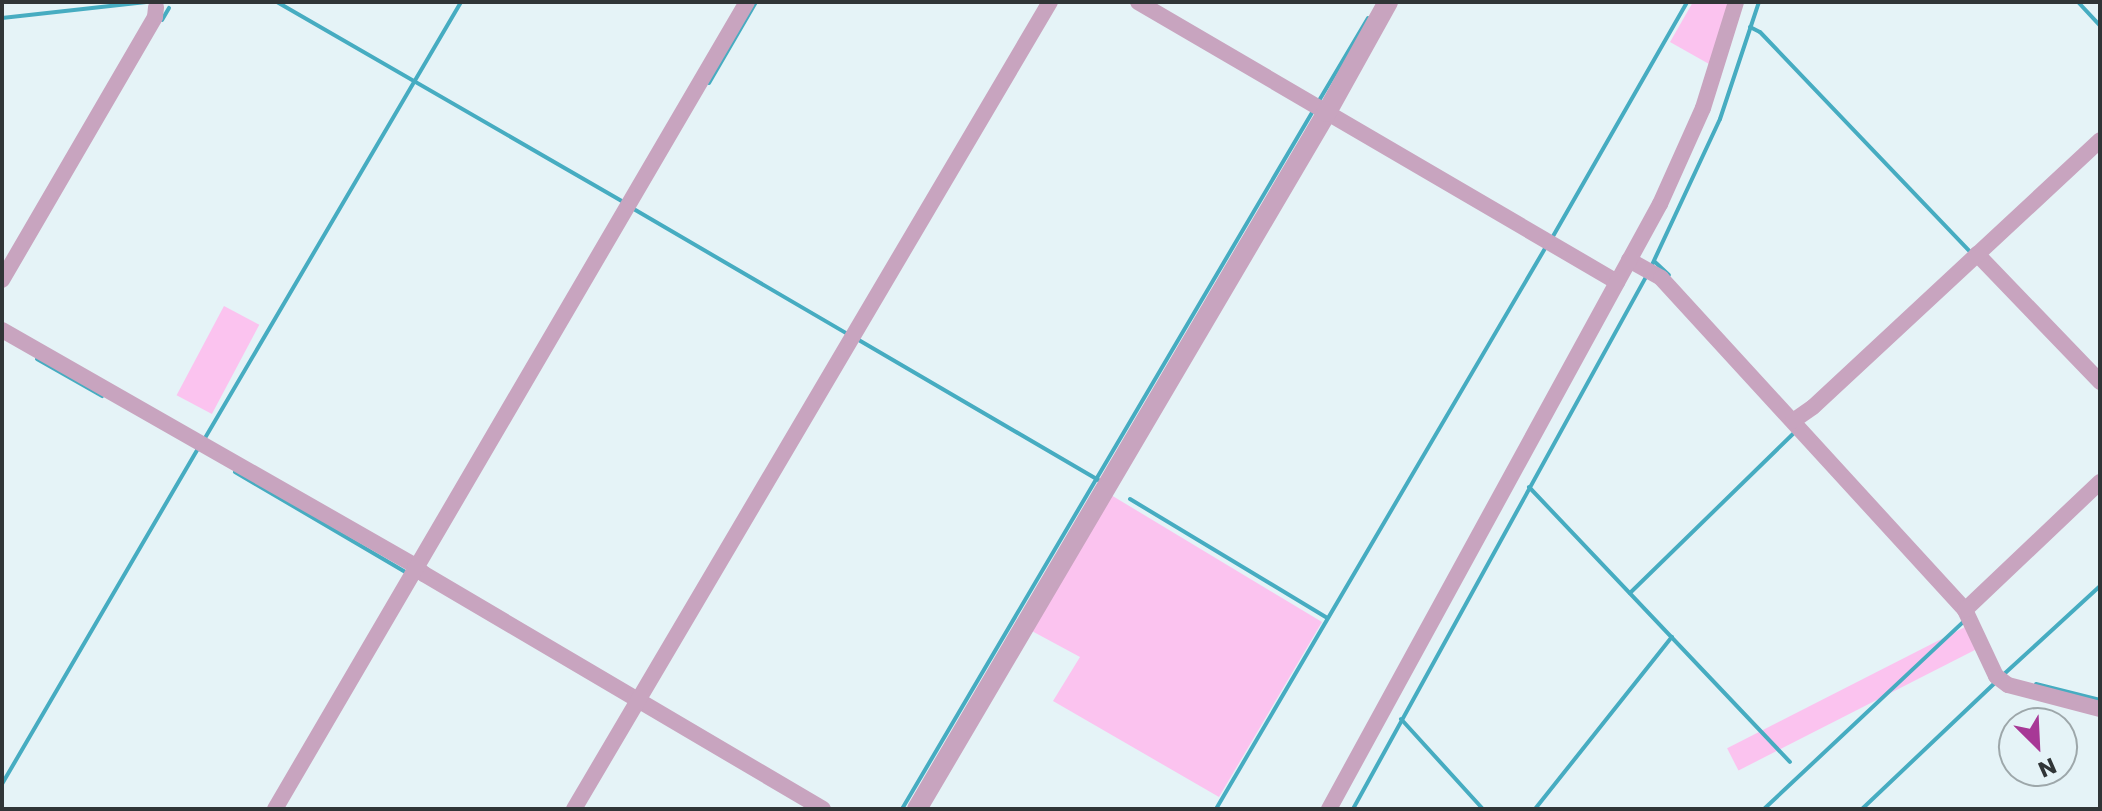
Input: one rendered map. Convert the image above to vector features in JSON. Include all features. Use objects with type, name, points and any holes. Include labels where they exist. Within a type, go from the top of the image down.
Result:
[{"type":"street","points":[[275,809],[747,2]]},
{"type":"street","points":[[574,809],[642,702],[1050,2]]},
{"type":"street","points":[[1138,2],[1617,282]]},
{"type":"street","points":[[917,809],[1320,108],[1388,2]]},
{"type":"street","points":[[1329,809],[1617,282],[1642,266],[1666,191],[1703,108],[1736,2]]},
{"type":"street","points":[[2,280],[155,17],[156,7]]},
{"type":"street","points":[[1798,422],[2100,140]]},
{"type":"street","points":[[1977,256],[2100,382]]},
{"type":"street","points":[[1642,266],[1798,422],[1968,611],[1999,679],[2100,709]]},
{"type":"street","points":[[2,330],[412,572],[424,574],[823,809]]},
{"type":"street","points":[[1968,611],[2100,482]]},
{"type":"shaded area","points":[[1693,2],[1732,2],[1709,64],[1670,42]]},
{"type":"shaded area","points":[[224,306],[259,325],[212,414],[177,395]]},
{"type":"shaded area","points":[[1111,495],[1322,622],[1219,797],[1053,701],[1080,657],[1030,630]]},
{"type":"shaded area","points":[[1965,627],[1976,649],[1738,770],[1727,748]]},
{"type":"waterway","points":[[2,18],[146,2]]},
{"type":"waterway","points":[[277,2],[625,203]]},
{"type":"waterway","points":[[205,438],[461,2]]},
{"type":"waterway","points":[[709,83],[756,2]]},
{"type":"waterway","points":[[1552,238],[1687,2]]},
{"type":"waterway","points":[[1651,267],[1720,119],[1759,2]]},
{"type":"waterway","points":[[2078,2],[2100,26]]},
{"type":"waterway","points":[[162,20],[169,8]]},
{"type":"waterway","points":[[1317,104],[1368,18]]},
{"type":"waterway","points":[[1750,27],[1760,32],[1971,253]]},
{"type":"waterway","points":[[902,809],[1313,111]]},
{"type":"waterway","points":[[632,208],[849,335]]},
{"type":"waterway","points":[[1216,809],[1547,245]]},
{"type":"waterway","points":[[1655,262],[1669,275]]},
{"type":"waterway","points":[[1353,809],[1647,275]]},
{"type":"waterway","points":[[857,339],[1100,481]]},
{"type":"waterway","points":[[37,359],[102,396]]},
{"type":"waterway","points":[[1630,593],[1797,430]]},
{"type":"waterway","points":[[2,784],[198,449]]},
{"type":"waterway","points":[[235,472],[407,573]]},
{"type":"waterway","points":[[1529,487],[1790,762]]},
{"type":"waterway","points":[[1130,499],[1327,618]]},
{"type":"waterway","points":[[2003,675],[2100,586]]},
{"type":"waterway","points":[[1764,809],[1966,619]]},
{"type":"waterway","points":[[1535,809],[1672,637]]},
{"type":"waterway","points":[[1862,809],[1997,681]]},
{"type":"waterway","points":[[2036,684],[2100,700]]},
{"type":"waterway","points":[[1401,719],[1483,809]]}]
